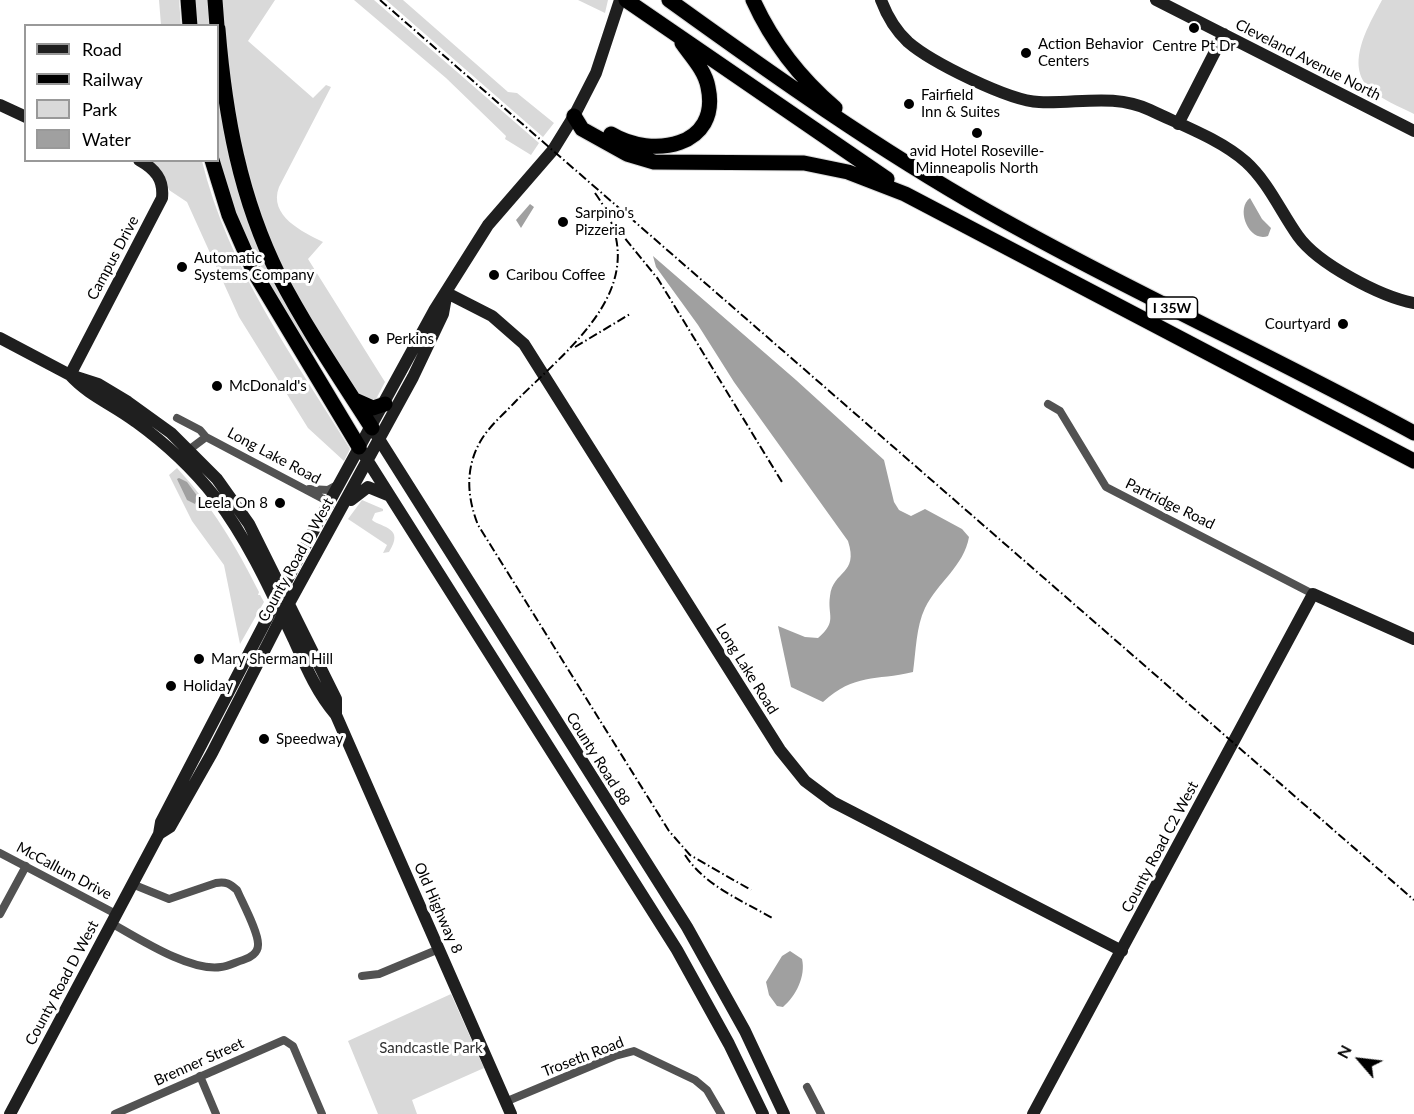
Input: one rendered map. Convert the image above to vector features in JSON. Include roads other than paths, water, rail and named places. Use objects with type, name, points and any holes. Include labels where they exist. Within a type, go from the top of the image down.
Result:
[{"type":"highway","points":[[188,0],[190,24]]},
{"type":"highway","points":[[215,0],[217,24]]},
{"type":"highway","name":"I 35W","points":[[626,0],[919,201],[1414,460]]},
{"type":"highway","name":"I 35W","points":[[669,0],[830,115],[932,179],[1058,249],[1414,433]]},
{"type":"highway","points":[[753,0],[778,45],[806,81],[839,111],[932,179]]},
{"type":"highway","points":[[574,116],[588,120],[616,138],[637,146],[673,147],[687,140],[704,120],[709,92],[705,76],[676,35]]},
{"type":"highway","points":[[219,44],[229,128],[254,217],[294,303],[376,433]]},
{"type":"highway","points":[[574,116],[582,129],[640,159],[668,164],[779,161],[815,165],[872,179],[919,201]]},
{"type":"highway","points":[[213,162],[229,215],[254,272],[280,321],[359,447]]},
{"type":"highway","points":[[354,399],[373,408],[385,404]]},
{"type":"street","name":"County Road D West","points":[[10,1114],[159,834],[161,822],[282,603],[343,507],[368,461],[385,404],[435,309],[447,293],[470,250],[488,225],[552,150],[574,116],[596,73],[620,0]]},
{"type":"street","points":[[881,0],[896,28],[917,49],[1012,97],[1037,102],[1125,101],[1225,148],[1246,163],[1262,181],[1304,245],[1318,258],[1389,296],[1414,303]]},
{"type":"street","name":"Cleveland Avenue North","points":[[1156,0],[1414,131]]},
{"type":"street","points":[[1178,124],[1224,34]]},
{"type":"street","points":[[0,105],[24,116]]},
{"type":"street","name":"Campus Drive","points":[[69,375],[162,198],[162,186],[157,174],[142,162]]},
{"type":"street","name":"County Road D West","points":[[282,591],[359,447],[376,433],[443,314],[447,293]]},
{"type":"street","name":"Long Lake Road","points":[[447,293],[492,316],[524,344],[780,750],[806,781],[849,812],[1122,951]]},
{"type":"street","points":[[0,338],[69,375],[84,390],[184,454],[232,498],[282,591],[282,603]]},
{"type":"street","name":"Partridge Road","points":[[1048,404],[1060,411],[1106,487],[1313,594]]},
{"type":"street","name":"Long Lake Road","points":[[177,418],[200,430],[206,437],[329,502]]},
{"type":"street","name":"County Road 88","points":[[376,433],[711,968],[745,1031],[784,1114]]},
{"type":"street","name":"Long Lake Road","points":[[184,454],[206,437]]},
{"type":"street","points":[[359,447],[677,950],[729,1044],[763,1114]]},
{"type":"street","points":[[184,454],[241,534],[282,603]]},
{"type":"street","points":[[300,487],[328,490],[341,483]]},
{"type":"street","points":[[343,507],[358,492],[368,488],[380,490],[392,498]]},
{"type":"street","points":[[268,562],[284,570],[295,565],[297,561]]},
{"type":"street","points":[[1313,594],[1414,639]]},
{"type":"street","name":"County Road C2 West","points":[[1034,1114],[1313,594]]},
{"type":"street","name":"County Road D West","points":[[159,834],[170,827],[174,821],[228,724],[282,615],[282,603]]},
{"type":"street","name":"Old Highway 8","points":[[282,603],[336,699],[336,715]]},
{"type":"street","name":"Old Highway 8","points":[[282,615],[300,658],[325,702],[336,715],[511,1114]]},
{"type":"street","points":[[268,643],[287,640],[300,658]]},
{"type":"street","name":"McCallum Drive","points":[[0,852],[180,959],[201,966],[221,968],[249,958],[256,952],[259,943],[237,890],[231,884],[224,881],[169,899],[132,884]]},
{"type":"street","points":[[0,914],[26,866]]},
{"type":"street","points":[[362,976],[380,974],[439,949]]},
{"type":"street","name":"Brenner Street","points":[[114,1114],[280,1041],[288,1041],[293,1046],[322,1114]]},
{"type":"street","name":"Troseth Road","points":[[505,1102],[615,1056],[634,1052],[695,1080],[707,1090],[721,1114]]},
{"type":"street","points":[[200,1076],[216,1114]]},
{"type":"street","points":[[807,1087],[820,1114]]},
{"type":"water","points":[[1250,198],[1262,219],[1271,228],[1268,236],[1255,235],[1246,224],[1244,210]]},
{"type":"water","points":[[530,204],[534,207],[521,228],[516,220]]},
{"type":"water","points":[[653,256],[884,460],[894,502],[899,510],[911,516],[925,509],[962,529],[969,537],[962,557],[930,599],[922,615],[913,672],[856,682],[845,686],[823,702],[791,687],[778,626],[805,637],[818,638],[824,632],[830,623],[829,603],[832,588],[850,560],[851,552],[848,541],[734,382],[698,325],[656,267]]},
{"type":"water","points":[[177,479],[187,482],[198,497],[195,504],[187,500]]},
{"type":"water","points":[[790,951],[802,959],[803,972],[796,991],[788,1002],[783,1007],[777,1006],[769,995],[766,982],[782,956]]},
{"type":"railway","points":[[380,0],[1414,900]]},
{"type":"railway","points":[[595,193],[612,225],[618,255],[613,283],[601,309],[583,333],[562,357],[497,420],[480,442],[470,473],[472,504],[478,525],[669,831],[690,855],[751,890]]},
{"type":"railway","points":[[615,226],[658,279],[782,482]]},
{"type":"railway","points":[[575,347],[630,314]]},
{"type":"railway","points":[[685,855],[693,866],[714,884],[774,919]]},
{"type":"place","name":"Centre Pt Dr","points":[[1194,28]]},
{"type":"place","name":"Action Behavior Centers","points":[[1026,53]]},
{"type":"place","name":"Fairfield Inn & Suites","points":[[909,104]]},
{"type":"place","name":"avid Hotel Roseville- Minneapolis North","points":[[977,133]]},
{"type":"place","name":"Sarpino's Pizzeria","points":[[563,222]]},
{"type":"place","name":"Automatic Systems Company","points":[[182,267]]},
{"type":"place","name":"Caribou Coffee","points":[[494,275]]},
{"type":"place","name":"Courtyard","points":[[1343,324]]},
{"type":"place","name":"Perkins","points":[[374,339]]},
{"type":"place","name":"McDonald's","points":[[217,386]]},
{"type":"place","name":"Leela On 8","points":[[280,503]]},
{"type":"place","name":"Mary Sherman Hill","points":[[199,659]]},
{"type":"place","name":"Holiday","points":[[171,686]]},
{"type":"place","name":"Speedway","points":[[264,739]]},
{"type":"park label","name":"Sandcastle Park","points":[[431,1048]]}]
